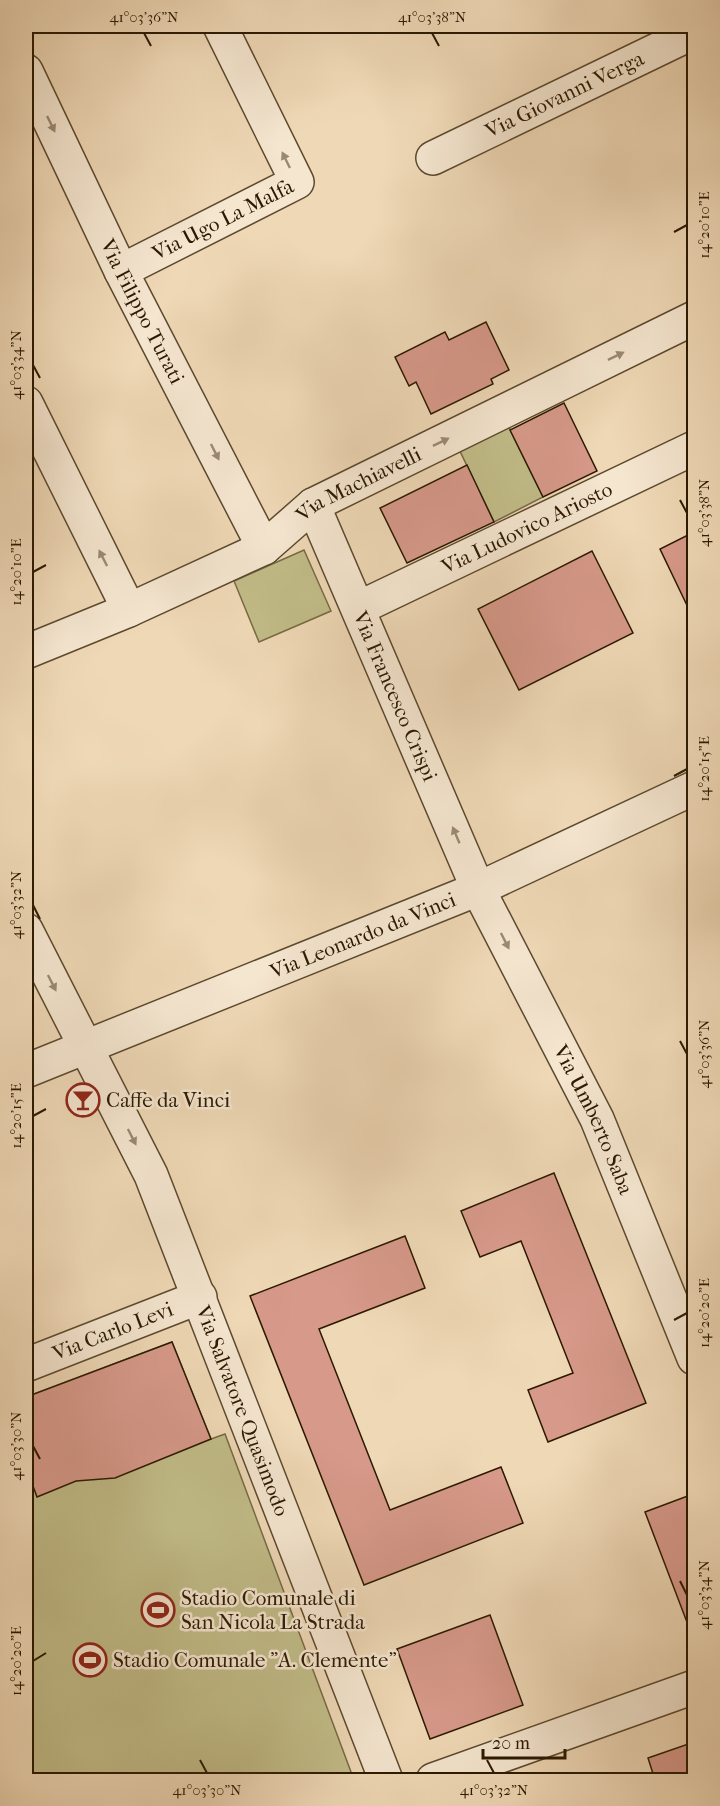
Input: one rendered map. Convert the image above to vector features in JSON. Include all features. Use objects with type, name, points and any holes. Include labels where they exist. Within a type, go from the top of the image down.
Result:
[{"type":"street","name":"Via Ugo La Malfa","points":[[122,271],[297,182],[220,26]]},
{"type":"street","name":"Via Giovanni Verga","points":[[433,158],[694,32]]},
{"type":"street","name":"Via Filippo Turati","points":[[26,71],[122,271],[264,548]]},
{"type":"street","name":"Via Machiavelli","points":[[26,652],[129,610],[264,548],[313,505],[694,318]]},
{"type":"street","points":[[26,403],[129,610]]},
{"type":"street","name":"Via Ludovico Ariosto","points":[[359,608],[694,447]]},
{"type":"street","name":"Via Francesco Crispi","points":[[313,505],[478,889]]},
{"type":"street","name":"Via Leonardo da Vinci","points":[[26,1071],[478,889],[694,788]]},
{"type":"street","name":"Via Umberto Saba","points":[[478,889],[597,1119],[694,1358]]},
{"type":"street","name":"Via Salvatore Quasimodo","points":[[26,930],[152,1175],[386,1780]]},
{"type":"street","name":"Via Carlo Levi","points":[[26,1365],[200,1297]]},
{"type":"street","points":[[433,1780],[694,1687]]},
{"type":"shaded area","points":[[506,421],[543,497],[494,522],[457,445]]},
{"type":"shaded area","points":[[304,550],[331,611],[259,642],[234,581]]},
{"type":"shaded area","name":"Stadio Comunale di San Nicola La Strada","points":[[172,1342],[211,1439],[225,1434],[354,1780],[26,1780],[26,1397]]},
{"type":"building","points":[[486,322],[509,370],[491,379],[493,384],[431,414],[416,382],[409,386],[395,357],[445,332],[449,340]]},
{"type":"building","points":[[564,403],[597,471],[543,497],[510,430]]},
{"type":"building","points":[[467,465],[494,522],[407,563],[380,508]]},
{"type":"building","points":[[694,532],[694,620],[660,549]]},
{"type":"building","points":[[592,551],[633,633],[519,690],[478,609]]},
{"type":"building","points":[[554,1173],[646,1403],[548,1442],[528,1390],[573,1373],[521,1241],[480,1257],[461,1211]]},
{"type":"building","points":[[405,1236],[425,1288],[319,1329],[390,1510],[501,1467],[523,1523],[364,1585],[250,1296]]},
{"type":"building","points":[[172,1342],[211,1439],[115,1478],[76,1481],[37,1497],[26,1467],[26,1397]]},
{"type":"building","points":[[693,1494],[694,1637],[693,1638],[645,1512]]},
{"type":"building","points":[[490,1615],[523,1705],[430,1739],[397,1649]]},
{"type":"building","points":[[694,1742],[694,1780],[655,1780],[648,1758]]},
{"type":"place","name":"Caffe da Vinci","points":[[83,1100]]},
{"type":"place","name":"Stadio Comunale di San Nicola La Strada","points":[[158,1610]]},
{"type":"place","name":"Stadio Comunale \"A. Clemente\"","points":[[90,1660]]}]
